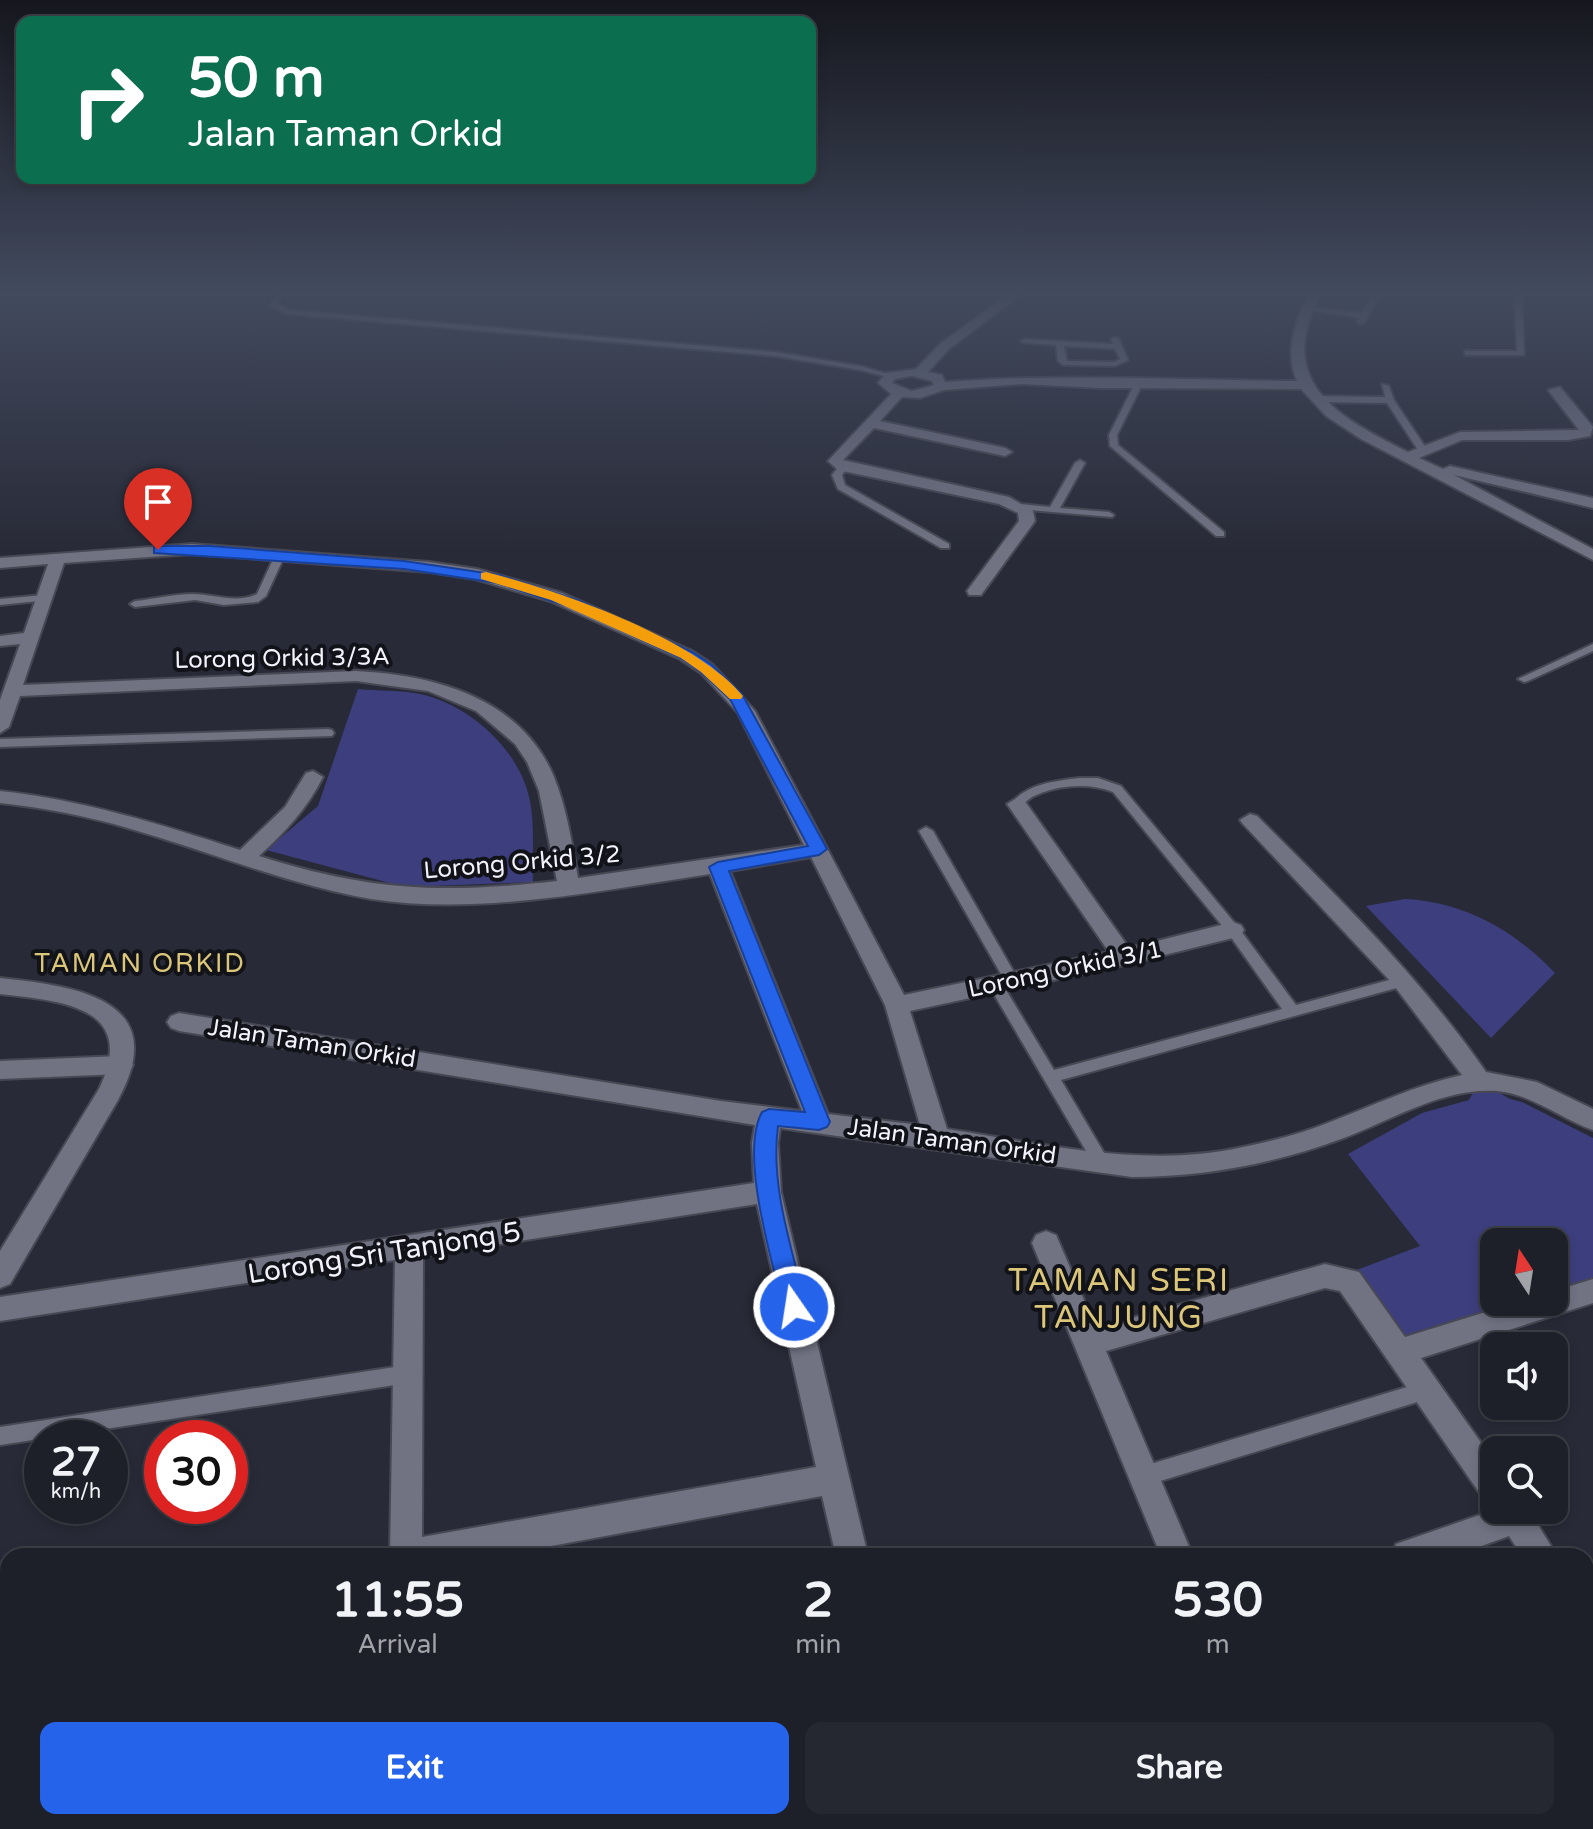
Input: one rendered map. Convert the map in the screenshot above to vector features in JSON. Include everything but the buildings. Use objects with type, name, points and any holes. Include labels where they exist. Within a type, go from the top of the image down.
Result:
[{"type":"street","points":[[888,379],[885,383],[899,393],[925,394],[941,386],[1022,380],[1138,385],[1305,385]]},
{"type":"street","points":[[938,379],[941,386]]},
{"type":"street","points":[[1302,379],[1316,399],[1345,421],[1418,457],[1593,555]]},
{"type":"street","points":[[1418,457],[1460,436],[1568,436],[1585,433],[1586,427],[1555,390]]},
{"type":"street","points":[[899,393],[836,458],[837,464],[1004,500],[1020,507],[1028,516],[1027,521],[975,591]]},
{"type":"street","points":[[872,423],[1005,452]]},
{"type":"street","points":[[1418,457],[1593,503]]},
{"type":"street","points":[[0,563],[192,549],[429,567],[499,579],[569,602],[686,655],[707,669],[746,711],[819,849],[897,1005],[937,1139]]},
{"type":"street","points":[[0,727],[15,691],[58,558]]},
{"type":"street","points":[[0,641],[31,637]]},
{"type":"street","name":"Lorong Orkid 3/3A","points":[[15,691],[356,676],[400,678],[447,691],[489,712],[510,728],[537,761],[548,788],[569,887]]},
{"type":"street","points":[[244,857],[291,815],[304,799],[313,777]]},
{"type":"street","name":"Lorong Orkid 3/2","points":[[0,797],[77,806],[318,880],[394,896],[460,898],[569,887],[718,867],[819,849]]},
{"type":"street","points":[[1017,804],[1124,957]]},
{"type":"street","points":[[1250,820],[1404,981],[1449,1034],[1479,1081]]},
{"type":"street","points":[[718,867],[819,1122]]},
{"type":"street","name":"Lorong Orkid 3/1","points":[[897,1005],[1124,957],[1233,930]]},
{"type":"street","points":[[0,986],[60,996],[97,1007],[115,1020],[123,1039],[121,1065],[109,1093],[7,1250],[0,1276]]},
{"type":"street","name":"Jalan Taman Orkid","points":[[179,1022],[769,1117],[1155,1168],[1212,1164],[1242,1158],[1333,1132],[1432,1091],[1479,1081],[1501,1082],[1528,1089],[1593,1120]]},
{"type":"street","points":[[0,1070],[121,1065]]},
{"type":"street","points":[[769,1117],[765,1143],[768,1192],[850,1548]]},
{"type":"street","name":"Lorong Sri Tanjong 5","points":[[0,1309],[768,1192]]},
{"type":"street","points":[[1046,1243],[1174,1548]]},
{"type":"street","points":[[407,1548],[409,1249]]},
{"type":"street","points":[[1088,1343],[1325,1276],[1349,1281],[1480,1467]]},
{"type":"street","points":[[1400,1352],[1593,1291]]},
{"type":"street","points":[[451,1548],[834,1479]]},
{"type":"street","points":[[1428,1548],[1488,1524]]},
{"type":"street","points":[[1520,1524],[1536,1548]]},
{"type":"lane","points":[[1138,385],[1113,435],[1114,446],[1220,534]]},
{"type":"lane","points":[[1385,386],[1418,457]]},
{"type":"lane","points":[[1316,399],[1390,400]]},
{"type":"lane","points":[[1054,509],[1080,463]]},
{"type":"lane","points":[[843,467],[837,475],[841,487],[945,546]]},
{"type":"lane","points":[[1020,507],[1109,515]]},
{"type":"lane","points":[[135,604],[195,597],[224,602],[254,600],[261,596],[280,555]]},
{"type":"lane","points":[[0,602],[44,598]]},
{"type":"lane","points":[[1524,679],[1593,647]]},
{"type":"lane","points":[[0,743],[328,733]]},
{"type":"lane","points":[[1017,804],[1027,793],[1054,786],[1098,782],[1117,789],[1233,930],[1292,1011]]},
{"type":"lane","points":[[926,831],[1050,1077],[1102,1163]]},
{"type":"lane","points":[[1050,1077],[1404,981]]},
{"type":"lane","points":[[0,1436],[408,1374]]},
{"type":"lane","points":[[1144,1476],[1427,1390]]},
{"type":"shaded area","points":[[358,689],[413,693],[439,700],[457,708],[490,732],[516,764],[530,801],[533,882],[405,887],[266,850],[318,806]]},
{"type":"shaded area","points":[[1405,899],[1448,906],[1488,921],[1523,944],[1555,973],[1491,1038],[1366,906]]},
{"type":"shaded area","points":[[1479,1081],[1593,1138],[1593,1283],[1568,1291],[1568,1228],[1480,1228],[1480,1316],[1490,1316],[1406,1343],[1354,1271],[1420,1246],[1348,1154],[1422,1113],[1469,1100]]},
{"type":"slow traffic","points":[[486,576],[527,587],[594,612],[686,655],[699,662],[735,696]]},
{"type":"district","name":"TAMAN ORKID","points":[[140,963]]},
{"type":"district","name":"TAMAN SERI TANJUNG","points":[[1119,1298]]},
{"type":"route","points":[[158,550],[210,550],[404,565],[499,579],[575,604],[686,655],[699,662],[737,697],[819,849],[718,867],[819,1122],[769,1117],[765,1143],[768,1192],[794,1307]]}]
